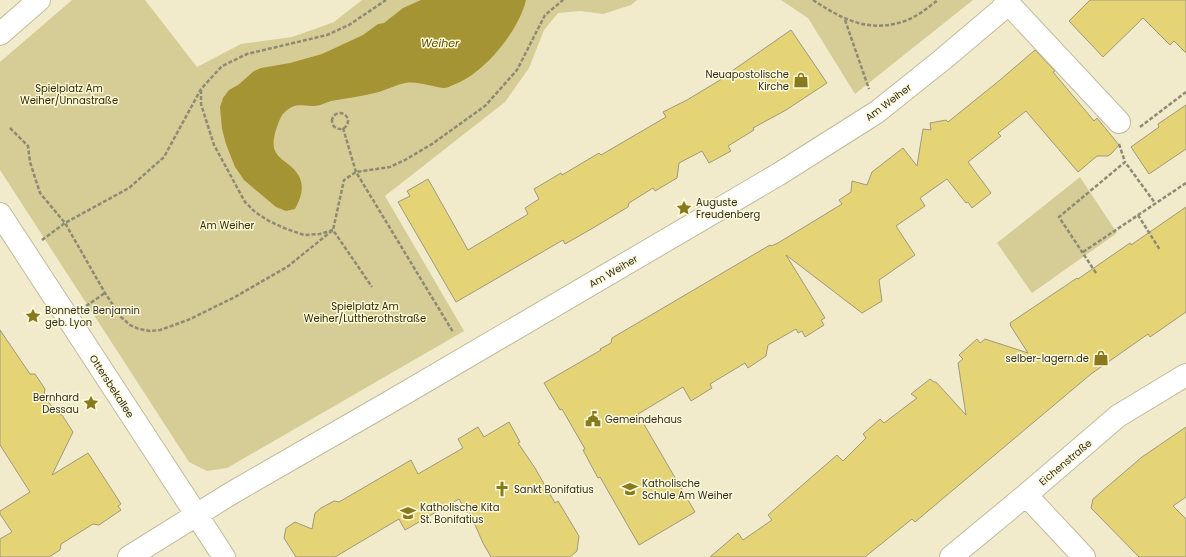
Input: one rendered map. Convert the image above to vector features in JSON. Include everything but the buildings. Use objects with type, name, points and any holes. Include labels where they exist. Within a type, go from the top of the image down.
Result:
[{"type":"street","points":[[1008,1],[1127,130]]},
{"type":"street","name":"Am Weiher","points":[[129,557],[196,515],[786,170],[877,112],[1000,11],[1008,1]]},
{"type":"street","points":[[0,34],[34,2]]},
{"type":"street","name":"Ottersbekallee","points":[[0,214],[224,557]]},
{"type":"street","name":"Eichenstraße","points":[[950,557],[1026,495],[1118,416],[1186,375]]},
{"type":"street","points":[[1026,495],[1084,557]]},
{"type":"path","points":[[42,240],[65,223],[129,188],[164,157],[188,111],[201,90],[222,66],[247,54],[326,35],[348,25],[386,0]]},
{"type":"path","points":[[10,128],[28,146],[30,162],[40,193],[65,223],[105,293],[121,317],[130,325],[139,329],[150,331],[160,330],[188,320],[236,297],[287,267],[333,230],[344,180],[356,172],[390,166],[405,160],[432,144],[485,106],[517,70],[545,14],[565,0]]},
{"type":"path","points":[[813,0],[833,14],[857,23],[871,25],[898,23],[914,16],[938,0]]},
{"type":"path","points":[[845,19],[869,89]]},
{"type":"path","points":[[201,90],[201,104],[214,145],[245,202],[255,212],[270,221],[304,235],[320,234],[333,230]]},
{"type":"path","points":[[1155,203],[1125,162],[1119,144],[1127,130],[1186,92]]},
{"type":"path","points":[[344,128],[338,129],[334,126],[332,121],[336,114],[343,114],[347,117],[348,122],[344,128],[356,172],[453,332]]},
{"type":"path","points":[[1096,273],[1059,217],[1125,162]]},
{"type":"path","points":[[1083,252],[1186,183]]},
{"type":"path","points":[[1138,215],[1160,250]]},
{"type":"path","points":[[333,230],[372,287]]},
{"type":"path","points":[[85,306],[105,293]]},
{"type":"green space","name":"Am Weiher","points":[[72,0],[145,0],[197,67],[241,44],[292,37],[334,22],[362,0],[637,0],[631,5],[603,14],[580,11],[558,13],[544,30],[529,68],[505,102],[385,196],[464,331],[227,468],[207,471],[189,462],[0,170],[0,62]]},
{"type":"green space","points":[[781,0],[973,0],[855,94],[808,18]]},
{"type":"green space","points":[[1080,177],[1117,233],[1032,293],[997,243]]},
{"type":"water","name":"Weiher","points":[[421,0],[526,0],[516,25],[508,38],[487,62],[464,80],[444,88],[415,83],[405,83],[379,92],[331,101],[321,105],[301,105],[288,109],[280,118],[278,123],[275,133],[274,146],[278,156],[298,174],[302,185],[302,190],[295,209],[286,211],[276,207],[244,180],[235,167],[222,129],[220,107],[223,98],[229,90],[238,85],[254,71],[261,68],[290,63],[322,54],[363,35],[378,24],[384,23],[403,8]]},
{"type":"place","name":"Neuapostolische Kirche","points":[[801,80]]},
{"type":"place","name":"Auguste Freudenberg","points":[[684,208]]},
{"type":"place","name":"Bonnette Benjamin geb. Lyon","points":[[33,316]]},
{"type":"place","name":"selber-lagern.de","points":[[1101,358]]},
{"type":"place","name":"Bernhard Dessau","points":[[91,403]]},
{"type":"place","name":"Gemeindehaus","points":[[593,419]]},
{"type":"place","name":"Sankt Bonifatius","points":[[502,489]]},
{"type":"place","name":"Katholische Schule Am Weiher","points":[[630,489]]},
{"type":"place","name":"Katholische Kita St. Bonifatius","points":[[408,513]]},
{"type":"park label","name":"Spielplatz Am Weiher/Unnastraße","points":[[69,94]]},
{"type":"park label","name":"Spielplatz Am Weiher/Luttherothstraße","points":[[365,312]]}]
